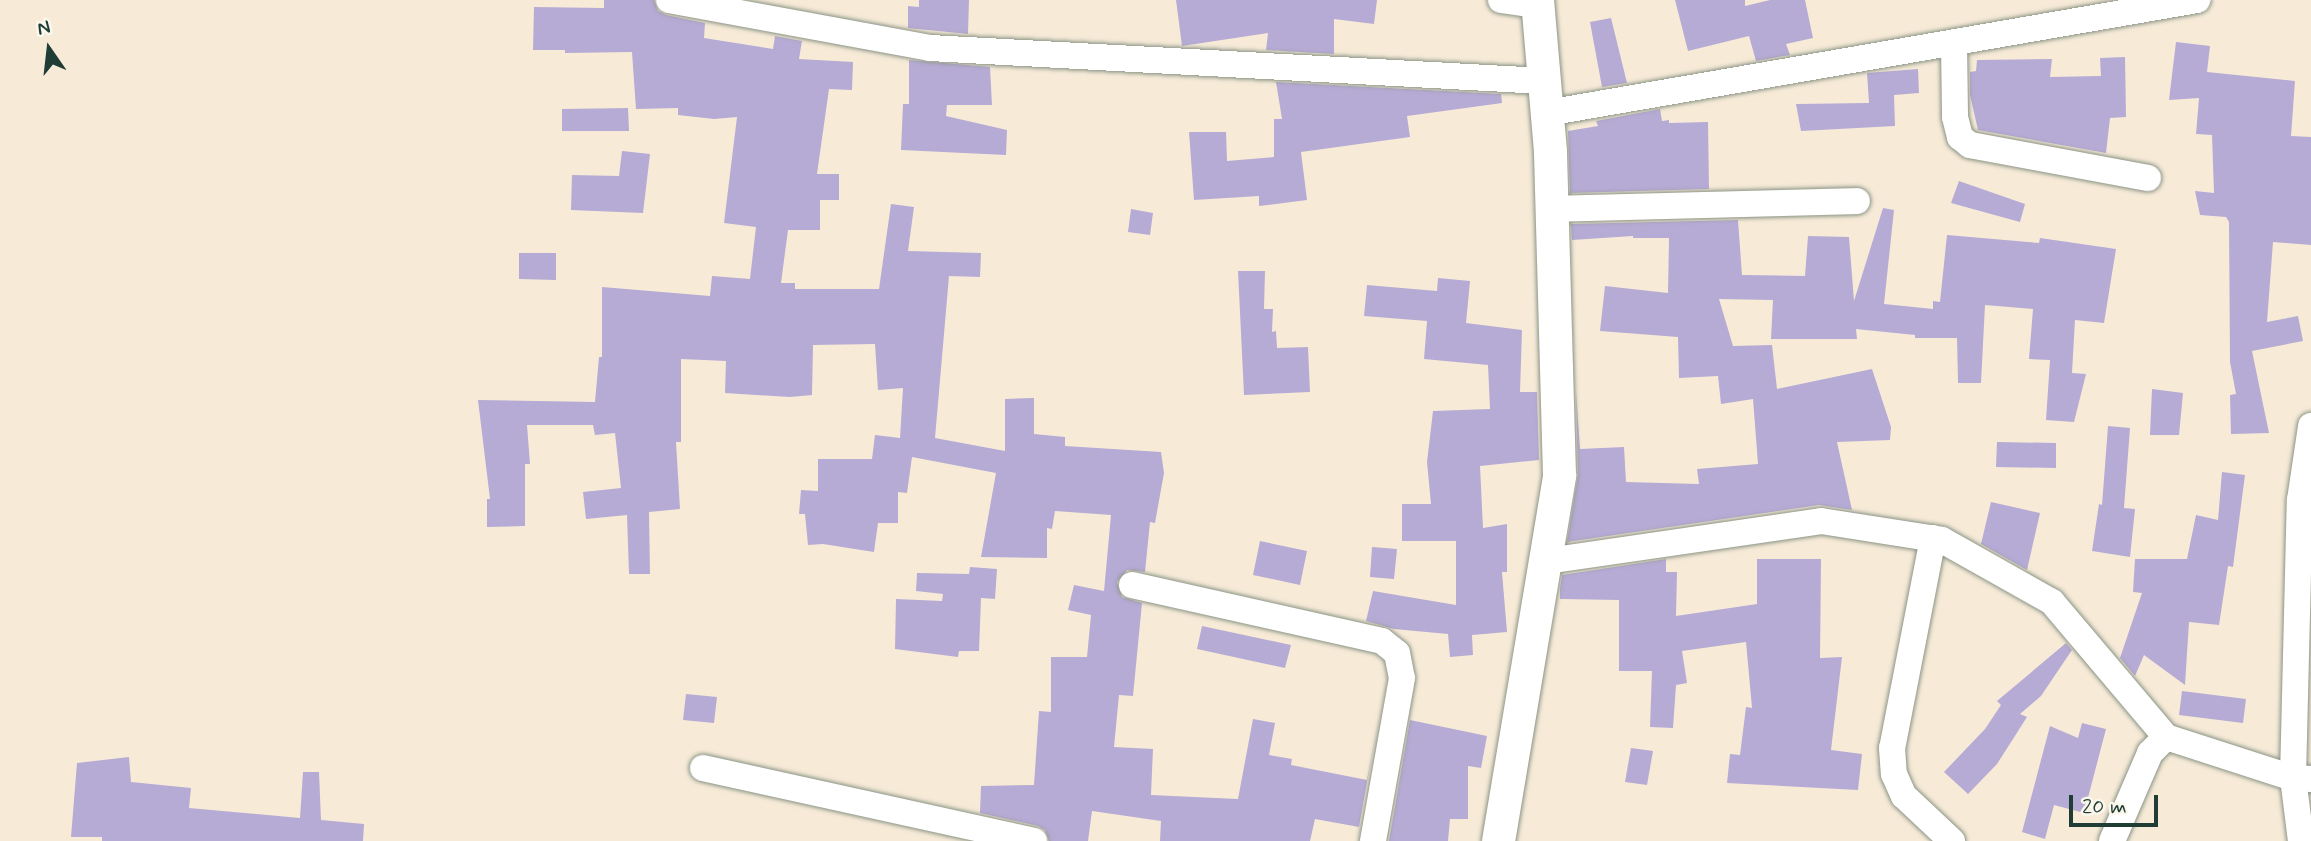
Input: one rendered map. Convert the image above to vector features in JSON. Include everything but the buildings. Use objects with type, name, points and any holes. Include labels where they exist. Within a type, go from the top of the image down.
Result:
[{"type":"street","points":[[669,0],[930,48],[1545,97],[1954,43],[2197,0]]},
{"type":"street","points":[[1498,841],[1547,561],[1559,475],[1552,209],[1537,3],[1501,0]]},
{"type":"street","points":[[1954,43],[1955,117],[1960,137],[1970,145],[2148,178]]},
{"type":"street","points":[[1552,209],[1857,201]]},
{"type":"street","points":[[2301,841],[2300,500],[2311,426]]},
{"type":"street","points":[[1547,561],[1821,521],[1942,540],[2052,602],[2166,737],[2302,778]]},
{"type":"street","points":[[1933,538],[1892,748],[1894,774],[1904,796],[1952,841]]},
{"type":"street","points":[[1132,585],[1382,641],[1397,653],[1402,678],[1373,841]]},
{"type":"street","points":[[2112,841],[2150,753],[2166,737]]},
{"type":"street","points":[[703,768],[1034,841]]}]
